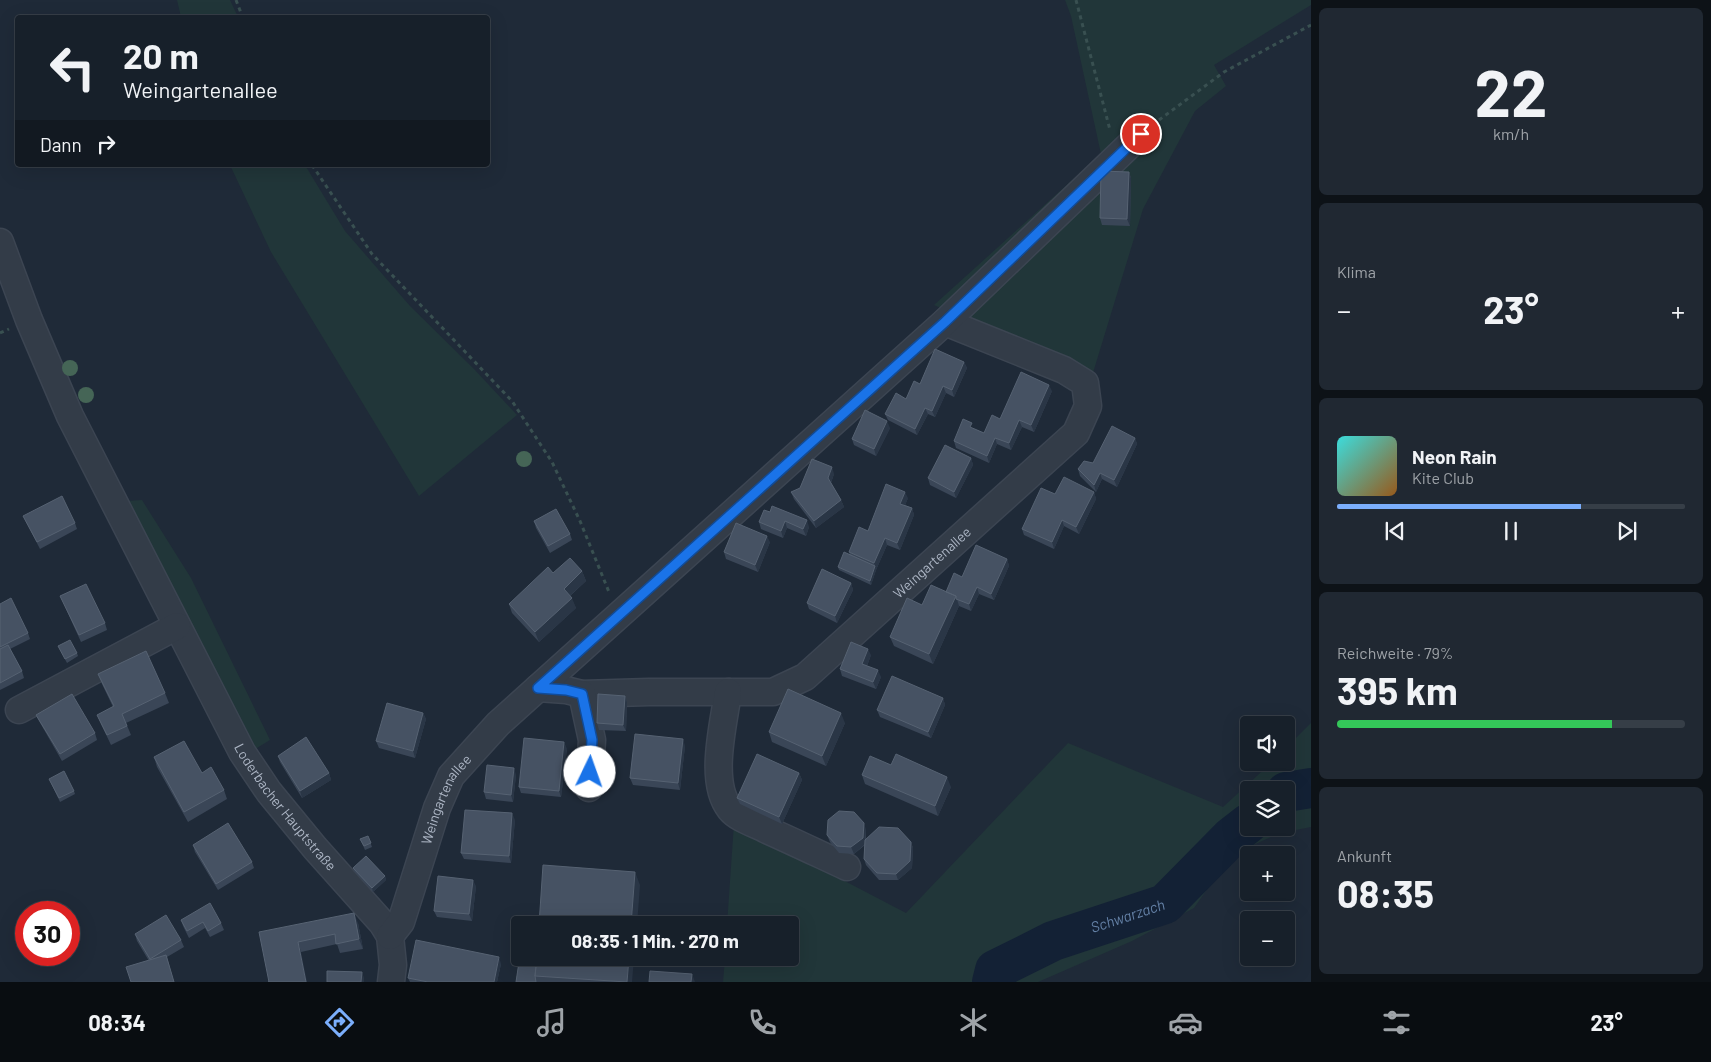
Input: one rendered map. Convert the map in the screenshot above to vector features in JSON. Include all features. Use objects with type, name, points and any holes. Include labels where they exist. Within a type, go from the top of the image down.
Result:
[{"type":"street","name":"Weingartenallee","points":[[390,936],[402,922],[437,808],[451,776],[498,724],[945,322],[1141,134]]},
{"type":"street","name":"Loderbacher Hauptstraße","points":[[0,242],[29,320],[70,416],[242,752],[268,792],[382,923],[390,936],[393,964],[391,982]]},
{"type":"street","name":"Weingartenallee","points":[[538,688],[566,690],[582,694],[773,692],[805,677],[1076,433],[1088,406],[1085,383],[1064,370],[945,322]]},
{"type":"street","points":[[19,710],[176,626]]},
{"type":"street","points":[[728,692],[719,760],[719,778],[723,794],[730,809],[751,822],[847,867]]},
{"type":"street","points":[[582,694],[592,740],[589,788]]},
{"type":"path","points":[[236,0],[242,15]]},
{"type":"path","points":[[1076,0],[1117,157]]},
{"type":"path","points":[[1141,134],[1224,72],[1311,26]]},
{"type":"path","points":[[313,167],[372,254],[512,401],[552,462],[580,521],[618,616]]},
{"type":"green space","points":[[177,0],[230,0],[237,15],[181,15]]},
{"type":"green space","points":[[1065,0],[1311,0],[1311,5],[1214,65],[1226,86],[1195,111],[1143,209],[1092,376],[934,305],[1101,154],[1071,16]]},
{"type":"green space","points":[[231,167],[306,167],[345,231],[410,306],[474,369],[517,415],[419,496],[271,252]]},
{"type":"green space","points":[[142,500],[191,578],[270,740],[252,751],[127,501]]},
{"type":"green space","points":[[1311,723],[1311,827],[1295,830],[1295,781],[1251,781],[1262,771],[1295,771],[1295,739]]},
{"type":"green space","points":[[1068,743],[1223,807],[1240,791],[1240,836],[1273,836],[1251,846],[1240,846],[1240,851],[1231,855],[1194,908],[1132,941],[1038,982],[723,982],[724,966],[799,966],[799,916],[728,916],[734,823],[906,913]]},
{"type":"building","points":[[1101,171],[1129,172],[1127,219],[1100,218]]},
{"type":"building","points":[[935,349],[964,362],[952,390],[943,386],[932,411],[925,408],[915,429],[885,414],[896,393],[906,399],[914,381],[920,384]]},
{"type":"building","points":[[1021,372],[1049,385],[1031,425],[1019,420],[1009,443],[995,438],[987,456],[954,441],[963,419],[972,423],[970,427],[984,433],[992,415],[1000,419]]},
{"type":"building","points":[[865,410],[887,421],[874,449],[852,439]]},
{"type":"building","points":[[1112,426],[1135,438],[1114,480],[1100,473],[1094,485],[1078,469],[1084,461],[1093,463]]},
{"type":"building","points":[[945,445],[971,458],[954,492],[928,478]]},
{"type":"building","points":[[812,459],[832,467],[828,478],[841,500],[814,521],[791,492],[800,488]]},
{"type":"building","points":[[1064,477],[1094,492],[1076,527],[1062,520],[1052,542],[1022,529],[1041,488],[1055,494]]},
{"type":"building","points":[[886,484],[905,492],[900,504],[912,508],[897,543],[885,538],[874,563],[849,552],[859,527],[868,531]]},
{"type":"building","points":[[62,496],[75,523],[37,542],[23,516]]},
{"type":"building","points":[[772,506],[807,520],[803,529],[785,521],[781,531],[759,522],[764,510],[770,512]]},
{"type":"building","points":[[556,509],[570,534],[548,546],[534,521]]},
{"type":"building","points":[[736,523],[767,536],[755,565],[724,552]]},
{"type":"building","points":[[976,545],[1007,559],[991,594],[977,587],[969,604],[956,599],[956,596],[946,592],[954,573],[962,577]]},
{"type":"building","points":[[844,552],[875,566],[870,581],[838,567]]},
{"type":"building","points":[[570,558],[582,571],[564,589],[572,598],[535,632],[509,604],[548,567],[553,573]]},
{"type":"building","points":[[822,569],[851,583],[835,616],[807,603]]},
{"type":"building","points":[[86,584],[105,623],[79,635],[60,596]]},
{"type":"building","points":[[931,585],[956,596],[929,654],[890,637],[907,598],[922,605]]},
{"type":"building","points":[[11,598],[28,633],[0,647],[0,604]]},
{"type":"building","points":[[70,640],[77,653],[65,659],[58,646]]},
{"type":"building","points":[[851,642],[868,649],[862,664],[878,670],[873,682],[840,669]]},
{"type":"building","points":[[8,645],[22,671],[0,683],[0,649]]},
{"type":"building","points":[[146,651],[165,693],[122,714],[127,726],[107,735],[97,715],[114,706],[98,674]]},
{"type":"building","points":[[892,676],[943,698],[928,732],[877,710]]},
{"type":"building","points":[[788,689],[841,713],[822,756],[769,732]]},
{"type":"building","points":[[72,694],[95,733],[60,754],[36,715]]},
{"type":"building","points":[[598,694],[625,696],[623,725],[597,723]]},
{"type":"building","points":[[387,703],[423,713],[413,751],[376,741]]},
{"type":"building","points":[[635,734],[683,739],[678,783],[630,778]]},
{"type":"building","points":[[306,737],[329,773],[300,791],[278,756]]},
{"type":"building","points":[[524,738],[564,742],[559,791],[519,787]]},
{"type":"building","points":[[184,741],[202,773],[211,767],[224,790],[184,812],[154,757]]},
{"type":"building","points":[[757,754],[799,773],[779,817],[737,798]]},
{"type":"building","points":[[896,754],[947,777],[935,806],[862,775],[870,756],[891,765]]},
{"type":"building","points":[[487,765],[514,768],[511,795],[484,792]]},
{"type":"building","points":[[64,771],[74,791],[59,798],[49,779]]},
{"type":"building","points":[[465,810],[512,813],[509,856],[461,853]]},
{"type":"building","points":[[839,811],[854,812],[864,823],[863,838],[851,847],[837,846],[827,835],[828,820]]},
{"type":"building","points":[[228,823],[252,862],[216,884],[193,845]]},
{"type":"building","points":[[879,827],[898,828],[911,842],[910,861],[896,874],[877,873],[864,859],[865,840]]},
{"type":"building","points":[[368,836],[371,843],[364,846],[360,839]]},
{"type":"building","points":[[366,856],[385,876],[372,888],[353,868]]},
{"type":"building","points":[[543,865],[635,872],[632,916],[540,916]]},
{"type":"building","points":[[438,876],[473,880],[469,914],[434,911]]},
{"type":"building","points":[[210,903],[221,923],[208,931],[203,922],[187,931],[181,920]]},
{"type":"building","points":[[354,913],[359,939],[336,944],[335,934],[298,942],[306,982],[269,982],[259,932]]},
{"type":"building","points":[[166,915],[181,940],[150,959],[135,934]]},
{"type":"building","points":[[416,940],[499,957],[494,982],[428,982],[408,978]]},
{"type":"building","points":[[166,955],[174,982],[131,982],[126,967]]},
{"type":"building","points":[[518,966],[536,966],[536,982],[516,982]]},
{"type":"building","points":[[536,966],[628,966],[627,982],[535,976]]},
{"type":"building","points":[[327,971],[362,972],[361,982],[327,982]]},
{"type":"building","points":[[650,971],[692,974],[691,982],[649,982]]},
{"type":"waterway","name":"Schwarzach","points":[[1295,791],[1311,788]]},
{"type":"waterway","name":"Schwarzach","points":[[992,982],[995,970],[1053,941],[1165,904],[1240,830]]},
{"type":"route","points":[[590,772],[592,740],[582,694],[566,690],[538,688],[945,322],[1141,134]]}]
